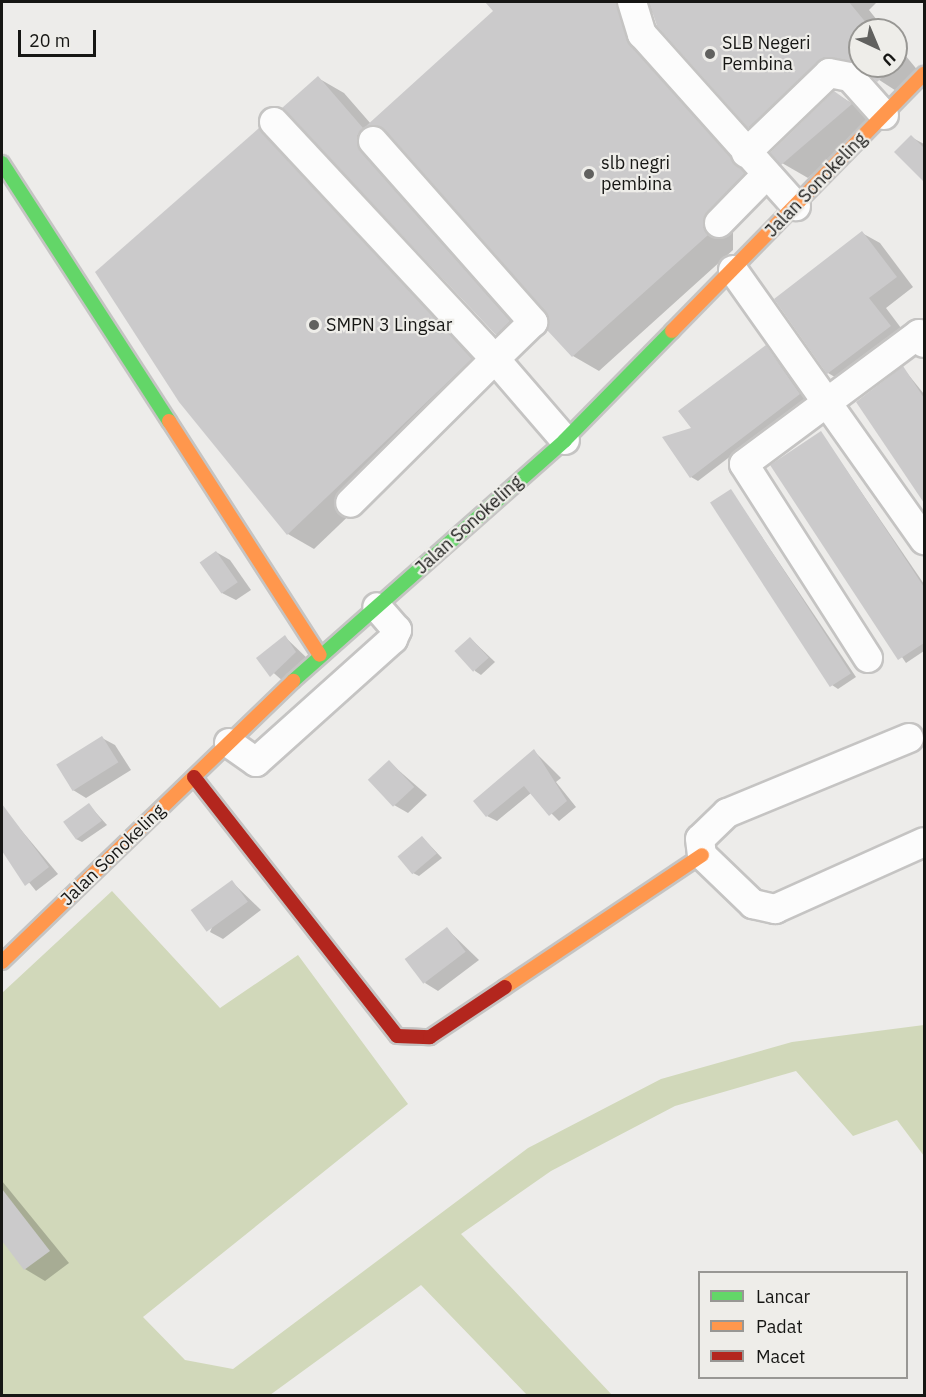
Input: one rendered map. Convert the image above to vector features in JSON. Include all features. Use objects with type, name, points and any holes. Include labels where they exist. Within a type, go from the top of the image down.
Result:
[{"type":"street","points":[[632,2],[642,34],[746,153],[796,206]]},
{"type":"street","points":[[746,153],[829,73],[850,77],[884,115]]},
{"type":"street","name":"Jalan Sonokeling","points":[[2,962],[320,655],[565,440],[924,74]]},
{"type":"street","points":[[274,122],[495,360],[565,440]]},
{"type":"street","points":[[350,503],[533,322],[373,141]]},
{"type":"street","points":[[2,163],[320,655]]},
{"type":"street","points":[[718,223],[766,175]]},
{"type":"street","points":[[732,270],[924,540]]},
{"type":"street","points":[[868,658],[744,464],[919,334],[924,343]]},
{"type":"street","points":[[229,743],[256,762],[393,639],[397,632],[377,607]]},
{"type":"street","points":[[909,738],[727,813],[700,839],[702,855],[753,904],[776,909],[924,842]]},
{"type":"street","points":[[194,777],[397,1036],[430,1037],[702,855]]},
{"type":"green space","points":[[112,891],[220,1008],[298,955],[408,1104],[143,1317],[185,1360],[233,1369],[528,1148],[661,1079],[792,1042],[924,1025],[924,1156],[897,1120],[853,1136],[796,1071],[675,1106],[551,1171],[461,1234],[612,1395],[527,1395],[421,1285],[270,1395],[2,1396],[2,993]]},
{"type":"building","name":"slb negri pembina","points":[[485,2],[616,2],[630,45],[745,173],[707,212],[703,227],[708,235],[572,357],[547,330],[545,311],[385,130],[365,127],[493,11]]},
{"type":"building","points":[[649,2],[849,2],[862,18],[848,18],[848,62],[824,57],[748,128],[657,26]]},
{"type":"building","points":[[318,76],[363,128],[357,136],[361,152],[510,321],[496,335],[282,108]]},
{"type":"building","points":[[834,91],[852,104],[781,165],[770,153]]},
{"type":"building","points":[[259,128],[472,359],[287,535],[179,402],[95,272]]},
{"type":"building","points":[[911,135],[924,148],[924,182],[894,152]]},
{"type":"building","points":[[862,231],[897,277],[869,298],[891,326],[827,374],[774,299]]},
{"type":"building","points":[[766,345],[800,394],[690,478],[662,437],[691,428],[678,411]]},
{"type":"building","points":[[903,366],[924,398],[924,503],[856,402]]},
{"type":"building","points":[[821,431],[924,587],[924,643],[898,660],[770,465]]},
{"type":"building","points":[[731,489],[851,674],[830,687],[710,503]]},
{"type":"building","points":[[216,551],[238,582],[221,594],[200,562]]},
{"type":"building","points":[[285,635],[296,652],[270,677],[256,658]]},
{"type":"building","points":[[470,637],[489,658],[473,672],[454,651]]},
{"type":"building","points":[[102,736],[118,762],[73,791],[56,765]]},
{"type":"building","points":[[534,749],[567,801],[549,816],[524,786],[486,817],[473,801]]},
{"type":"building","points":[[389,760],[414,787],[393,807],[368,780]]},
{"type":"building","points":[[89,803],[102,821],[76,840],[63,822]]},
{"type":"building","points":[[2,804],[49,867],[25,886],[2,851]]},
{"type":"building","points":[[422,836],[437,854],[412,874],[397,857]]},
{"type":"building","points":[[232,880],[248,902],[207,932],[191,910]]},
{"type":"building","points":[[447,927],[466,952],[423,984],[405,959]]},
{"type":"building","points":[[2,1189],[50,1251],[24,1270],[2,1241]]},
{"type":"traffic: fast","points":[[2,163],[169,421]]},
{"type":"traffic: fast","points":[[293,681],[565,440],[672,331]]},
{"type":"traffic: slow","points":[[672,331],[924,74]]},
{"type":"traffic: slow","points":[[169,421],[320,655]]},
{"type":"traffic: slow","points":[[2,962],[293,681]]},
{"type":"traffic: slow","points":[[505,987],[702,855]]},
{"type":"traffic: jam","points":[[194,777],[397,1036],[430,1037],[505,987]]},
{"type":"place","name":"SLB Negeri Pembina","points":[[710,54]]},
{"type":"place","name":"slb negri pembina","points":[[589,174]]},
{"type":"place","name":"SMPN 3 Lingsar","points":[[314,325]]}]
